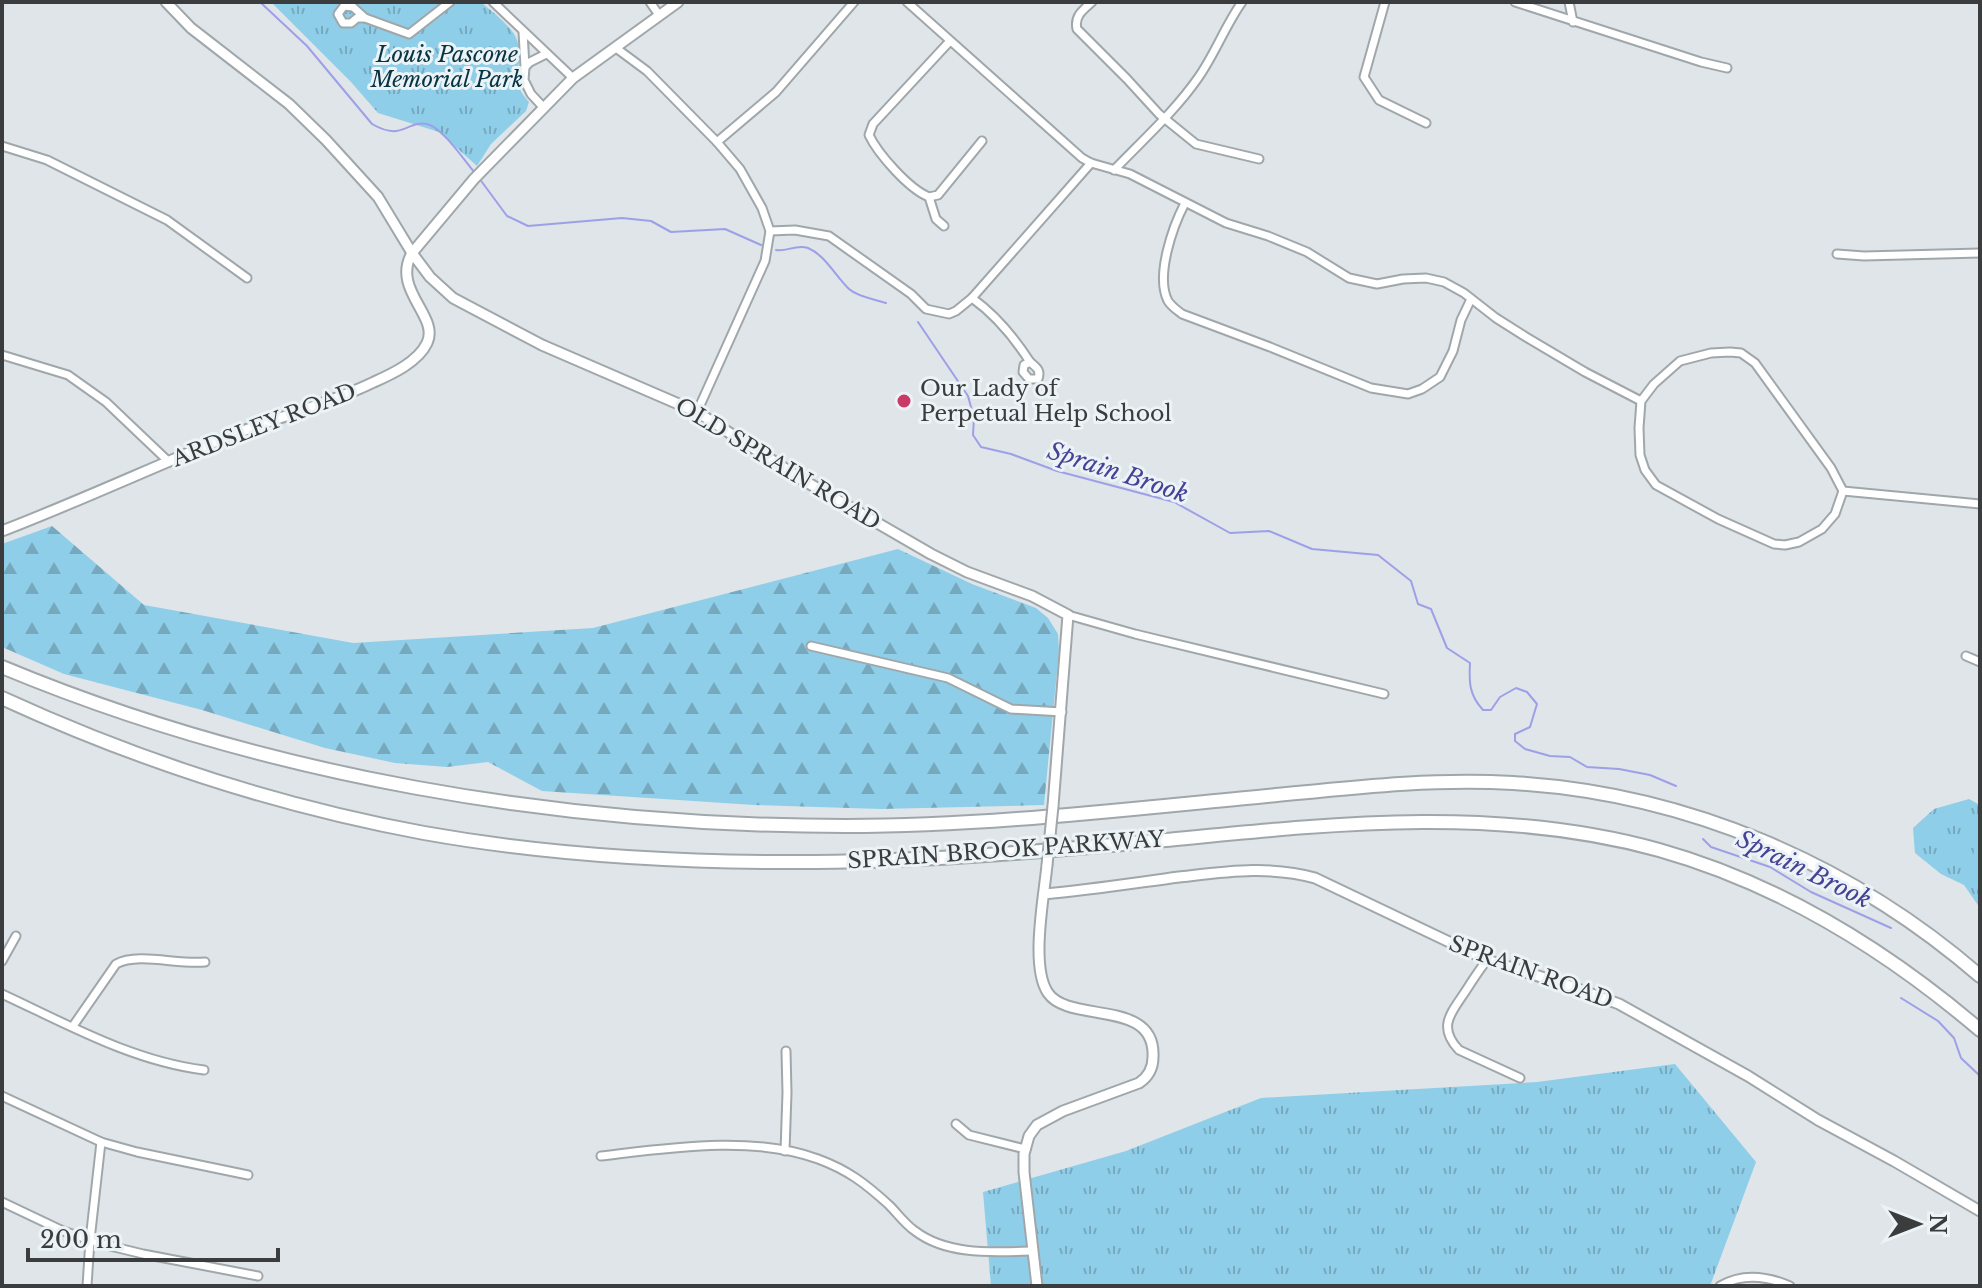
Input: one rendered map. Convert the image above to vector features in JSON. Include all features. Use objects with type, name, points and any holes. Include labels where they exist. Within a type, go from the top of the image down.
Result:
[{"type":"highway","name":"SPRAIN BROOK PARKWAY","points":[[2,667],[159,723],[335,771],[485,799],[667,820],[788,826],[925,825],[1424,782],[1514,783],[1575,789],[1635,800],[1694,816],[1793,854],[1887,905],[1980,976]]},
{"type":"highway","name":"SPRAIN BROOK PARKWAY","points":[[2,698],[159,763],[306,807],[425,833],[515,847],[591,854],[728,861],[912,860],[1397,822],[1507,824],[1583,833],[1686,858],[1743,879],[1799,905],[1877,951],[1980,1030]]},
{"type":"street","name":"OLD SPRAIN ROAD","points":[[166,2],[188,24],[289,104],[326,140],[378,197],[412,253],[430,277],[453,298],[542,345],[697,412],[803,480],[931,554],[967,572],[1032,596],[1068,615],[1384,694]]},
{"type":"street","points":[[365,18],[409,34],[450,2]]},
{"type":"street","points":[[493,2],[573,78]]},
{"type":"street","points":[[650,2],[659,15]]},
{"type":"street","points":[[412,253],[474,179],[573,78],[678,2]]},
{"type":"street","points":[[717,142],[776,92],[854,2]]},
{"type":"street","points":[[907,2],[1091,163],[1130,174],[1226,223],[1307,252],[1349,278],[1377,284],[1426,278],[1444,282],[1526,337],[1641,401]]},
{"type":"street","points":[[1092,2],[1078,16],[1075,23],[1077,29],[1164,118],[1196,144],[1259,159]]},
{"type":"street","points":[[1114,170],[1198,79],[1227,23],[1242,2]]},
{"type":"street","points":[[1385,2],[1364,77],[1379,100],[1426,123]]},
{"type":"street","points":[[1515,2],[1727,68]]},
{"type":"street","points":[[1569,2],[1573,22]]},
{"type":"street","points":[[523,32],[524,80],[544,108]]},
{"type":"street","points":[[950,41],[873,124],[869,135],[912,187],[929,197],[938,195],[982,141]]},
{"type":"street","points":[[616,48],[647,71],[740,169],[762,208],[770,231],[765,261],[697,412]]},
{"type":"street","points":[[525,67],[546,54]]},
{"type":"street","points":[[2,146],[47,160],[167,220],[247,278]]},
{"type":"street","points":[[770,231],[795,230],[829,236],[911,294],[926,309],[949,314],[972,298],[1091,163]]},
{"type":"street","points":[[929,197],[936,219],[944,226]]},
{"type":"street","points":[[1185,203],[1177,218],[1163,269],[1164,287],[1174,308],[1182,314],[1371,388],[1408,394],[1440,377],[1453,351],[1461,320],[1471,299]]},
{"type":"street","name":"ARDSLEY ROAD","points":[[2,531],[265,422],[371,384],[398,370],[428,342],[426,321],[406,275],[407,262],[412,253]]},
{"type":"street","points":[[1837,254],[1980,253]]},
{"type":"street","points":[[972,298],[991,312],[1014,337],[1030,362]]},
{"type":"street","points":[[1711,353],[1741,353],[1755,363],[1831,468],[1843,491],[1835,514],[1822,529],[1799,542],[1774,544],[1718,519],[1656,485],[1645,470],[1640,455],[1641,401],[1654,384],[1680,361],[1711,353]]},
{"type":"street","points":[[2,355],[68,375],[106,402],[168,461]]},
{"type":"street","points":[[1843,491],[1980,504]]},
{"type":"street","points":[[1037,1286],[1024,1172],[1029,1136],[1037,1125],[1063,1111],[1139,1083],[1147,1078],[1153,1061],[1151,1040],[1143,1027],[1124,1018],[1054,1000],[1041,980],[1039,953],[1068,615]]},
{"type":"street","points":[[811,646],[948,678],[1011,709],[1062,712]]},
{"type":"street","points":[[1966,656],[1980,662]]},
{"type":"street","name":"SPRAIN ROAD","points":[[1044,894],[1224,872],[1264,870],[1294,872],[1315,878],[1487,960],[1619,1004],[1980,1211]]},
{"type":"street","points":[[2,961],[16,936]]},
{"type":"street","points":[[73,1026],[116,964],[124,960],[205,962]]},
{"type":"street","points":[[1487,960],[1450,1013],[1447,1027],[1452,1043],[1459,1050],[1520,1078]]},
{"type":"street","points":[[2,994],[118,1047],[175,1067],[204,1070]]},
{"type":"street","points":[[785,1151],[786,1051]]},
{"type":"street","points":[[2,1096],[101,1142],[248,1175]]},
{"type":"street","points":[[956,1124],[969,1135],[1025,1149]]},
{"type":"street","points":[[87,1286],[101,1142]]},
{"type":"street","points":[[601,1156],[663,1148],[753,1146],[817,1158],[856,1176],[915,1231],[934,1241],[964,1250],[1033,1251]]},
{"type":"street","points":[[2,1202],[63,1231],[90,1240],[143,1254],[258,1276]]},
{"type":"street","points":[[1720,1286],[1736,1279],[1756,1277],[1771,1278],[1790,1286]]},
{"type":"green space","name":"Louis Pascone Memorial Park","points":[[271,2],[481,2],[506,24],[517,40],[520,57],[517,78],[529,102],[526,111],[491,144],[477,166],[439,132],[378,113]]},
{"type":"green space","points":[[52,526],[144,605],[353,643],[593,628],[898,549],[972,584],[1036,608],[1048,618],[1058,634],[1044,805],[881,809],[754,805],[542,791],[488,762],[447,767],[395,763],[325,748],[202,710],[64,674],[2,647],[2,544]]},
{"type":"green space","points":[[1969,799],[1980,805],[1980,908],[1964,885],[1941,874],[1915,853],[1913,828],[1934,809]]},
{"type":"green space","points":[[1980,834],[1980,895],[1971,875]]},
{"type":"green space","points":[[1675,1064],[1756,1162],[1710,1286],[991,1286],[983,1192],[1126,1151],[1261,1098],[1537,1082]]},
{"type":"waterway","name":"Sprain Brook","points":[[260,2],[307,46],[372,124],[393,131],[419,124],[433,126],[475,173]]},
{"type":"waterway","name":"Sprain Brook","points":[[479,178],[507,216],[528,226],[622,218],[651,221],[671,232],[725,229],[761,245]]},
{"type":"waterway","name":"Sprain Brook","points":[[776,250],[808,248],[820,256],[853,292],[886,303]]},
{"type":"waterway","name":"Sprain Brook","points":[[918,322],[968,396],[974,418],[973,435],[981,447],[1174,502],[1230,533],[1269,531],[1312,549],[1378,555],[1411,581],[1418,604],[1431,609],[1447,648],[1470,663],[1471,688],[1483,710],[1491,710],[1500,697],[1516,688],[1527,692],[1537,704],[1530,727],[1515,734],[1515,741],[1525,749],[1550,756],[1570,757],[1587,767],[1650,775],[1676,786]]},
{"type":"waterway","name":"Sprain Brook","points":[[1703,839],[1711,847],[1770,867],[1811,892],[1891,928]]},
{"type":"waterway","name":"Sprain Brook","points":[[1901,998],[1938,1021],[1954,1038],[1961,1058],[1980,1076]]},
{"type":"place","name":"Our Lady of Perpetual Help School","points":[[904,401]]}]
